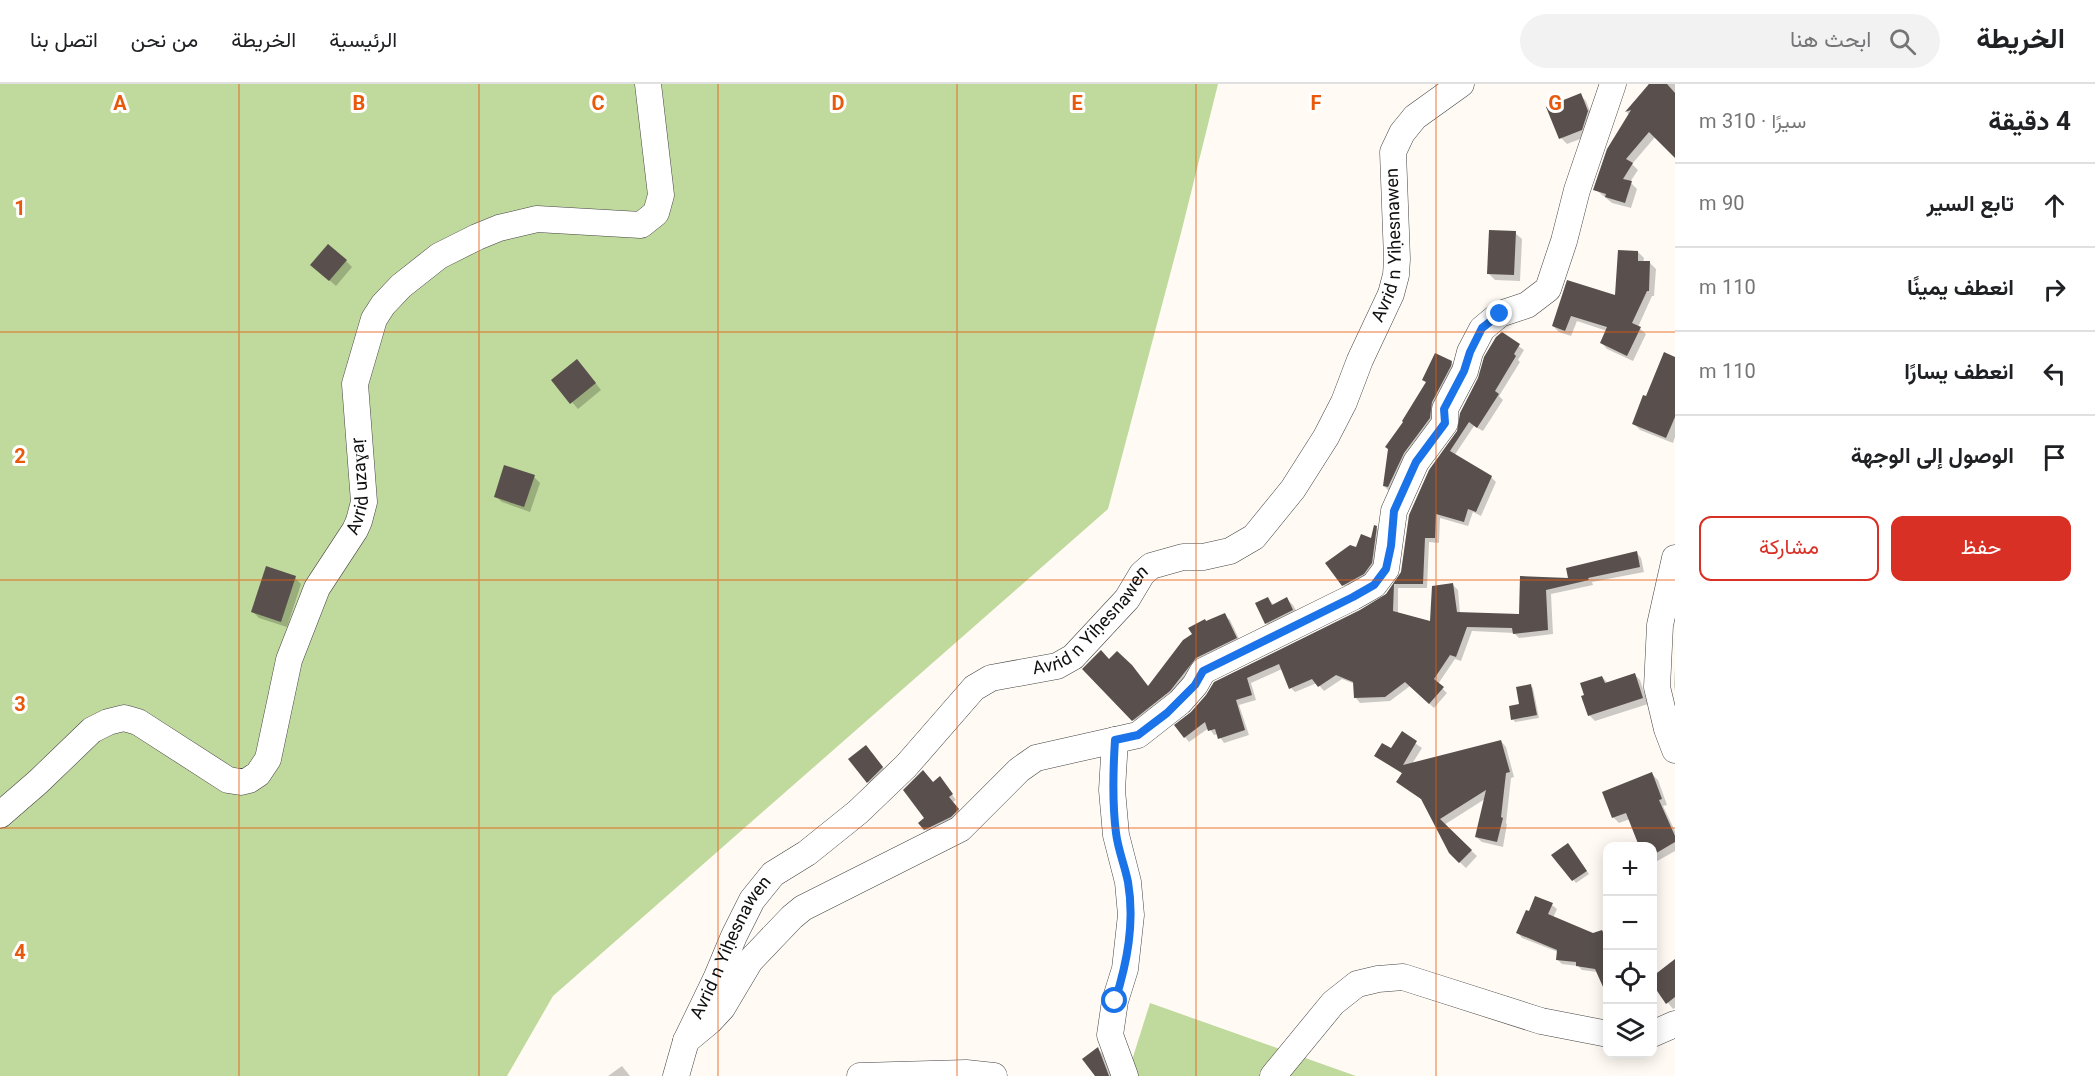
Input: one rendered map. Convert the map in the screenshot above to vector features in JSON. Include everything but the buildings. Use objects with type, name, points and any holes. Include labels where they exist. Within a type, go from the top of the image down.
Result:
[{"type":"street","name":"Avrid uzaɣaṛ","points":[[0,815],[93,730],[108,722],[123,718],[138,722],[228,780],[241,782],[258,774],[268,759],[288,660],[317,588],[355,530],[364,502],[355,384],[374,319],[400,286],[438,256],[499,228],[537,219],[576,220],[626,226],[641,225],[649,220],[656,213],[661,195],[648,84]]},
{"type":"street","name":"Avrid n Yiḥesnawen","points":[[676,1076],[686,1041],[716,980],[734,936],[763,883],[773,874],[807,853],[865,806],[906,766],[974,688],[991,678],[1049,668],[1073,657],[1126,599],[1142,574],[1151,566],[1183,557],[1203,557],[1230,551],[1254,537],[1264,526],[1293,489],[1326,437],[1344,402],[1360,360],[1391,294],[1397,259],[1393,152],[1402,133],[1415,117],[1461,84]]},
{"type":"street","points":[[686,1041],[722,1008],[750,961],[803,908],[960,829],[1019,770],[1036,758],[1138,735],[1180,702],[1195,685],[1203,671],[1209,667],[1374,585],[1386,569],[1391,546],[1394,511],[1416,462],[1445,423],[1444,409],[1464,371],[1470,352],[1482,328],[1500,314],[1527,305],[1548,289],[1564,241],[1577,190],[1613,84]]},
{"type":"street","points":[[1675,558],[1660,625],[1657,687],[1667,729],[1675,750]]},
{"type":"street","points":[[1115,740],[1112,790],[1116,835],[1128,882],[1131,915],[1125,969],[1115,1001],[1110,1035],[1125,1076]]},
{"type":"street","points":[[1273,1076],[1333,1003],[1357,984],[1378,979],[1403,977],[1541,1021],[1603,1033]]},
{"type":"street","points":[[1657,1032],[1675,1024]]},
{"type":"street","points":[[860,1076],[966,1073],[994,1076]]},
{"type":"green space","points":[[0,84],[1218,84],[1108,509],[553,996],[507,1076],[0,1076]]},
{"type":"green space","points":[[1150,1003],[1356,1076],[1127,1076]]},
{"type":"route","points":[[1115,1001],[1125,969],[1131,915],[1128,882],[1116,835],[1112,790],[1115,740],[1138,735],[1167,713],[1195,685],[1203,671],[1216,663],[1374,585],[1386,569],[1391,546],[1394,511],[1405,485],[1416,462],[1445,423],[1444,409],[1464,371],[1470,352],[1482,328],[1500,314]]}]
